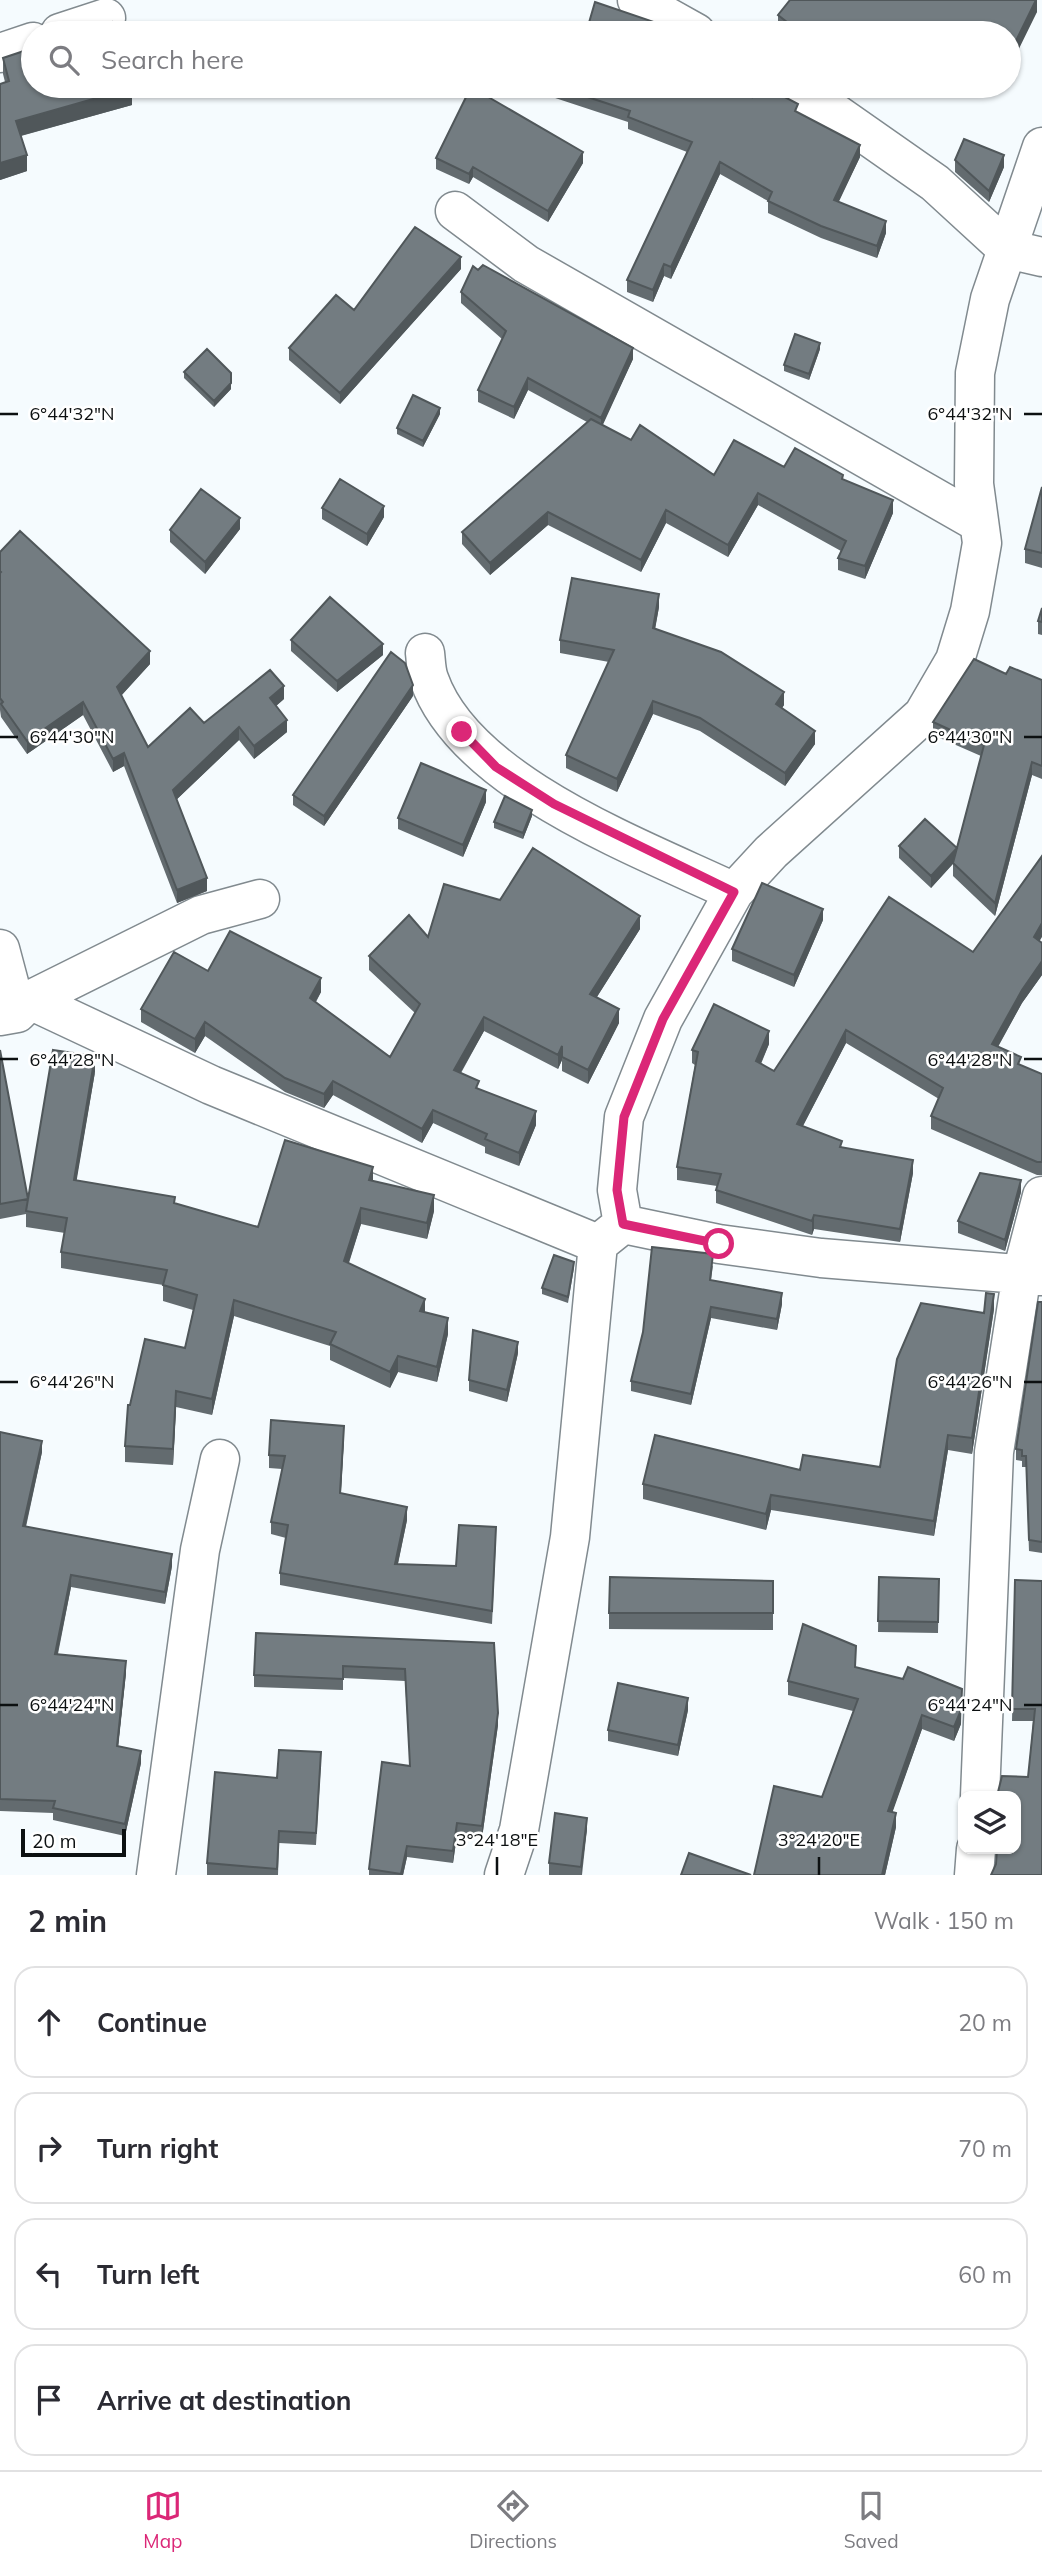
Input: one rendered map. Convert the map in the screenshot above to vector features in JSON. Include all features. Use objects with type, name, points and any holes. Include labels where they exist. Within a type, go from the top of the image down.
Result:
[{"type":"street","points":[[637,0],[675,21]]},
{"type":"street","points":[[97,21],[106,18]]},
{"type":"street","points":[[0,53],[21,46]]},
{"type":"street","points":[[810,98],[935,183],[1025,253]]},
{"type":"street","points":[[504,1875],[519,1830],[570,1537],[617,1190],[624,1117],[663,1019],[734,892],[771,852],[923,715],[955,660],[970,611],[982,543],[974,484],[975,373],[990,299],[1025,253],[1042,147]]},
{"type":"street","points":[[455,211],[526,264],[979,523]]},
{"type":"street","points":[[425,653],[428,678],[444,708],[496,767],[554,804],[734,892]]},
{"type":"street","points":[[16,1010],[201,915],[260,899]]},
{"type":"street","points":[[0,949],[16,1010]]},
{"type":"street","points":[[16,1010],[610,1234],[719,1244],[821,1258],[1032,1275]]},
{"type":"street","points":[[980,1791],[994,1452],[1032,1275],[1042,1196]]},
{"type":"street","points":[[156,1875],[200,1550],[220,1459]]},
{"type":"street","points":[[974,1875],[976,1854]]},
{"type":"building","points":[[790,0],[1036,0],[1021,31],[1021,21],[786,21],[778,15]]},
{"type":"building","points":[[595,2],[651,21],[589,21]]},
{"type":"building","points":[[21,52],[21,98],[97,98],[16,121],[27,155],[0,163],[0,84],[9,81],[3,58]]},
{"type":"building","points":[[466,98],[490,98],[583,152],[548,211],[473,167],[469,174],[436,158]]},
{"type":"building","points":[[590,98],[787,98],[798,104],[795,111],[860,145],[834,200],[886,221],[877,246],[821,226],[768,201],[772,192],[720,162],[671,267],[664,264],[653,290],[627,280],[692,142],[628,117],[630,111]]},
{"type":"building","points":[[964,139],[1004,155],[989,191],[955,160]]},
{"type":"building","points":[[415,227],[461,257],[340,393],[289,348],[336,295],[354,310]]},
{"type":"building","points":[[483,265],[633,348],[601,418],[528,378],[514,407],[478,390],[506,331],[461,292],[473,266],[478,270]]},
{"type":"building","points":[[795,334],[820,343],[809,374],[784,365]]},
{"type":"building","points":[[207,349],[231,373],[231,383],[214,401],[184,372]]},
{"type":"building","points":[[413,395],[440,408],[423,441],[397,428]]},
{"type":"building","points":[[591,419],[631,440],[640,425],[714,475],[734,440],[784,467],[795,448],[843,475],[842,479],[893,500],[865,566],[838,558],[846,541],[758,493],[728,545],[666,510],[641,560],[548,512],[490,563],[462,532]]},
{"type":"building","points":[[340,479],[384,506],[367,534],[322,508]]},
{"type":"building","points":[[1042,487],[1042,553],[1025,549]]},
{"type":"building","points":[[201,489],[240,518],[205,562],[170,530]]},
{"type":"building","points":[[20,531],[150,651],[117,687],[148,747],[190,708],[204,723],[270,670],[284,686],[270,698],[287,720],[254,746],[239,727],[173,790],[207,878],[177,890],[124,753],[113,759],[83,702],[27,741],[1,704],[0,552]]},
{"type":"building","points":[[572,578],[659,594],[653,628],[721,652],[784,692],[776,704],[815,731],[785,773],[700,718],[653,701],[617,779],[566,755],[614,650],[560,640]]},
{"type":"building","points":[[330,597],[383,644],[337,681],[291,640]]},
{"type":"building","points":[[391,652],[405,663],[413,685],[324,816],[293,795]]},
{"type":"building","points":[[974,659],[1006,674],[1010,667],[1042,680],[1042,766],[1032,762],[995,903],[953,863],[984,745],[933,722]]},
{"type":"building","points":[[421,763],[486,790],[463,845],[398,818]]},
{"type":"building","points":[[505,796],[532,810],[523,833],[494,822]]},
{"type":"building","points":[[925,819],[957,848],[931,876],[899,846]]},
{"type":"building","points":[[533,848],[640,916],[590,994],[619,1009],[588,1070],[562,1057],[562,1046],[558,1055],[484,1017],[454,1070],[479,1081],[476,1088],[536,1111],[519,1153],[485,1139],[487,1134],[433,1110],[422,1129],[333,1081],[324,1094],[285,1078],[205,1022],[195,1039],[141,1009],[174,952],[208,971],[230,931],[321,978],[310,998],[390,1057],[420,1004],[369,956],[409,915],[428,937],[444,884],[500,900]]},
{"type":"building","points":[[1042,856],[1042,923],[1034,937],[1042,943],[1042,961],[1022,990],[992,1044],[1021,1057],[1018,1064],[1042,1074],[1042,1162],[931,1116],[943,1088],[846,1030],[797,1124],[842,1141],[840,1147],[913,1160],[900,1229],[814,1215],[812,1221],[716,1190],[721,1174],[677,1167],[698,1052],[692,1050],[714,1004],[769,1031],[756,1061],[774,1071],[889,897],[973,952]]},
{"type":"building","points":[[762,883],[823,909],[794,975],[732,949]]},
{"type":"building","points":[[0,1050],[28,1199],[0,1204]]},
{"type":"building","points":[[53,1050],[95,1056],[74,1180],[175,1197],[174,1203],[258,1227],[285,1140],[373,1167],[369,1180],[434,1195],[427,1223],[361,1208],[344,1261],[425,1299],[420,1311],[448,1318],[437,1367],[398,1356],[390,1372],[330,1344],[336,1332],[234,1300],[212,1399],[176,1391],[173,1449],[125,1446],[128,1405],[145,1339],[185,1348],[197,1295],[163,1285],[167,1270],[61,1252],[67,1218],[26,1211]]},
{"type":"building","points":[[980,1173],[1021,1180],[1005,1240],[958,1221]]},
{"type":"building","points":[[652,1247],[713,1254],[710,1280],[782,1293],[777,1319],[711,1307],[691,1394],[631,1381],[643,1332]]},
{"type":"building","points":[[554,1255],[574,1262],[568,1297],[542,1288]]},
{"type":"building","points":[[986,1293],[994,1294],[972,1438],[948,1435],[934,1521],[771,1495],[766,1514],[643,1484],[655,1435],[800,1470],[803,1455],[880,1467],[897,1359],[921,1303],[984,1313]]},
{"type":"building","points":[[1038,1302],[1042,1302],[1042,1542],[1029,1540],[1026,1456],[1022,1456],[1022,1450],[1016,1449]]},
{"type":"building","points":[[473,1330],[518,1342],[507,1390],[469,1380]]},
{"type":"building","points":[[271,1420],[344,1426],[340,1493],[407,1507],[395,1564],[456,1566],[459,1525],[496,1527],[492,1611],[280,1573],[288,1525],[271,1522],[285,1456],[269,1455]]},
{"type":"building","points":[[0,1432],[42,1441],[23,1526],[172,1554],[165,1592],[71,1575],[55,1654],[126,1661],[117,1746],[141,1751],[125,1824],[53,1808],[55,1801],[0,1799]]},
{"type":"building","points":[[610,1577],[773,1581],[773,1613],[609,1613]]},
{"type":"building","points":[[879,1577],[939,1579],[938,1622],[878,1621]]},
{"type":"building","points":[[1015,1580],[1042,1581],[1042,1875],[991,1875],[997,1854],[1021,1854],[1021,1791],[998,1791],[1002,1776],[1028,1777],[1035,1709],[1012,1709]]},
{"type":"building","points":[[803,1624],[856,1646],[855,1667],[903,1679],[908,1667],[962,1689],[961,1710],[954,1727],[922,1715],[888,1811],[896,1813],[882,1875],[754,1875],[774,1786],[822,1797],[858,1699],[788,1681]]},
{"type":"building","points":[[256,1633],[494,1643],[498,1713],[482,1826],[457,1823],[453,1851],[407,1846],[401,1874],[369,1869],[382,1762],[410,1766],[405,1669],[343,1666],[343,1679],[254,1675]]},
{"type":"building","points":[[618,1683],[688,1698],[678,1745],[608,1730]]},
{"type":"building","points":[[279,1750],[321,1752],[316,1833],[279,1831],[277,1869],[207,1863],[215,1772],[277,1778]]},
{"type":"building","points":[[555,1813],[587,1818],[581,1867],[549,1863]]},
{"type":"building","points":[[689,1853],[751,1875],[681,1875]]},
{"type":"route","points":[[462,732],[496,767],[554,804],[734,892],[663,1019],[624,1117],[617,1190],[623,1224],[719,1244]]}]
